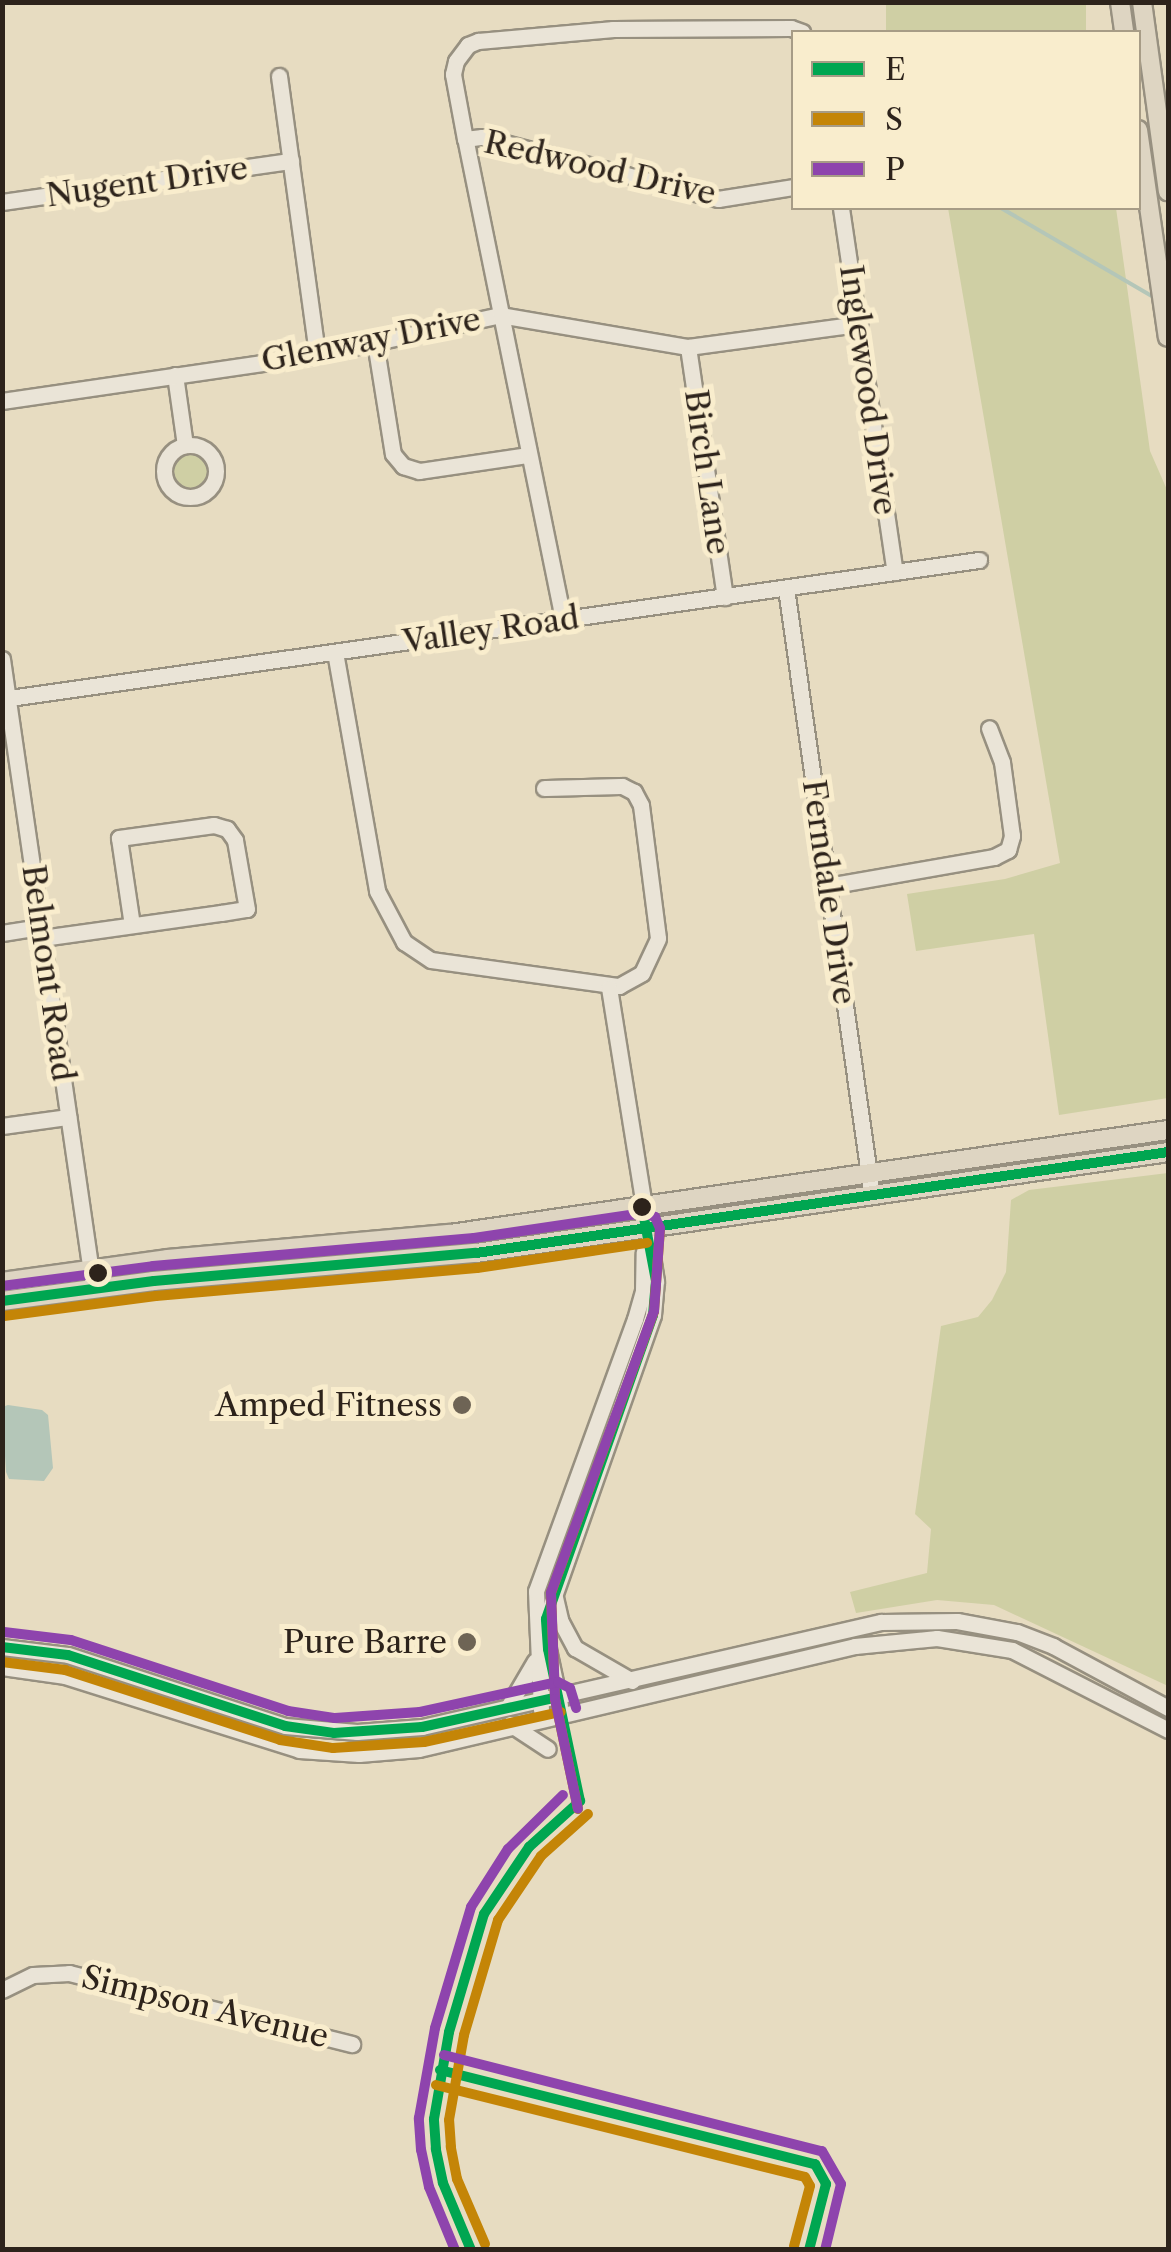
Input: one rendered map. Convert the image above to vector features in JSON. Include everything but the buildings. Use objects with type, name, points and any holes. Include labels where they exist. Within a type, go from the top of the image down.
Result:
[{"type":"main road","points":[[1120,2],[1124,30]]},
{"type":"main road","points":[[1142,2],[1168,190]]},
{"type":"main road","points":[[1141,151],[1168,336]]},
{"type":"main road","points":[[2,1301],[92,1279],[450,1234],[1168,1130]]},
{"type":"main road","points":[[2,1282],[420,1259],[1168,1152]]},
{"type":"street","points":[[563,619],[453,70],[460,54],[478,41],[670,26],[796,30]]},
{"type":"street","points":[[279,76],[317,355]]},
{"type":"street","name":"Redwood Drive","points":[[466,139],[482,137],[718,199],[791,187]]},
{"type":"street","name":"Nugent Drive","points":[[2,202],[290,161]]},
{"type":"street","name":"Inglewood Drive","points":[[841,210],[896,572]]},
{"type":"street","name":"Glenway Drive","points":[[2,400],[317,355],[500,315],[688,346],[859,324]]},
{"type":"street","points":[[375,342],[392,454],[403,466],[418,471],[528,455]]},
{"type":"street","name":"Birch Lane","points":[[688,346],[726,596]]},
{"type":"street","points":[[175,376],[185,445]]},
{"type":"street","name":"Valley Road","points":[[5,698],[979,560]]},
{"type":"street","name":"Ferndale Drive","points":[[786,588],[872,1196]]},
{"type":"street","points":[[335,652],[377,891],[396,931],[430,960],[609,988],[642,973],[658,938],[640,805],[634,792],[622,786],[544,788]]},
{"type":"street","name":"Belmont Road","points":[[2,658],[92,1279]]},
{"type":"street","points":[[828,886],[994,857],[1008,850],[1012,836],[1002,762],[989,728]]},
{"type":"street","points":[[2,933],[132,925],[247,909],[235,840],[227,829],[214,825],[119,838],[132,925]]},
{"type":"street","points":[[560,1706],[546,1634],[554,1590],[653,1315],[656,1281],[609,988]]},
{"type":"street","points":[[2,1126],[68,1116]]},
{"type":"street","points":[[542,1718],[536,1660],[536,1591],[639,1307],[645,1228]]},
{"type":"street","points":[[554,1590],[560,1620],[575,1648],[632,1681]]},
{"type":"street","points":[[2,1667],[65,1676],[299,1750],[395,1752],[542,1718],[560,1706],[632,1681],[851,1628],[915,1619],[957,1620],[1017,1632],[1053,1646],[1168,1708]]},
{"type":"street","points":[[851,1628],[855,1646]]},
{"type":"street","points":[[2,1646],[68,1655],[285,1726],[334,1733],[393,1731],[540,1701],[560,1706],[855,1646],[937,1638],[1012,1650],[1168,1730]]},
{"type":"street","points":[[27,1669],[30,1648]]},
{"type":"street","points":[[508,1707],[536,1660]]},
{"type":"street","points":[[180,1715],[196,1698]]},
{"type":"street","points":[[196,1698],[198,1720]]},
{"type":"street","points":[[510,1724],[548,1749]]},
{"type":"street","points":[[393,1731],[395,1752]]},
{"type":"street","name":"Simpson Avenue","points":[[2,1990],[33,1976],[69,1972],[352,2044]]},
{"type":"green space","points":[[886,3],[1086,3],[1086,30],[886,30]]},
{"type":"green space","points":[[948,210],[1116,210],[1150,451],[1168,492],[1168,1098],[1059,1115],[1034,934],[916,951],[907,894],[1005,879],[1060,863]]},
{"type":"green space","points":[[188,450],[203,456],[209,471],[203,486],[188,492],[173,486],[167,471],[173,456]]},
{"type":"green space","points":[[1168,1173],[1168,1686],[994,1605],[937,1600],[856,1613],[850,1592],[927,1573],[931,1529],[915,1514],[941,1326],[978,1317],[992,1300],[1006,1272],[1011,1200],[1029,1190]]},
{"type":"shaded area","points":[[2,1407],[42,1410],[48,1415],[53,1468],[44,1481],[9,1479]]},
{"type":"waterway","points":[[1004,210],[1157,299]]},
{"type":"transit line","name":"E","points":[[2,1301],[154,1281],[476,1253],[1168,1152]]},
{"type":"transit line","name":"E","points":[[580,1801],[548,1649],[546,1619],[653,1315],[656,1281],[642,1207]]},
{"type":"transit line","name":"P","points":[[2,1286],[153,1266],[474,1238],[643,1213],[655,1217],[660,1228],[654,1311],[551,1593],[555,1699],[578,1809]]},
{"type":"transit line","name":"S","points":[[578,1809],[555,1699],[551,1593],[654,1311],[660,1229]]},
{"type":"transit line","name":"S","points":[[4,1316],[156,1296],[477,1268],[647,1243]]},
{"type":"transit line","name":"P","points":[[4,1632],[71,1640],[288,1711],[335,1718],[420,1712],[558,1682],[570,1688],[576,1708]]},
{"type":"transit line","name":"E","points":[[2,1647],[68,1655],[285,1726],[334,1733],[422,1727],[558,1697]]},
{"type":"transit line","name":"S","points":[[2,1662],[65,1670],[280,1740],[333,1748],[424,1742],[561,1712]]},
{"type":"transit line","name":"P","points":[[455,2250],[429,2187],[421,2150],[419,2118],[435,2028],[471,1907],[508,1849],[563,1795]]},
{"type":"transit line","name":"E","points":[[471,2250],[443,2183],[436,2149],[434,2119],[449,2032],[484,1914],[529,1847],[580,1801]]},
{"type":"transit line","name":"S","points":[[485,2244],[457,2179],[451,2147],[449,2120],[464,2035],[498,1920],[541,1856],[588,1814]]},
{"type":"transit line","name":"P","points":[[444,2055],[822,2151],[841,2184],[825,2250]]},
{"type":"transit line","name":"E","points":[[440,2070],[815,2164],[826,2184],[809,2250]]},
{"type":"transit line","name":"S","points":[[436,2085],[805,2177],[810,2186],[794,2246]]},
{"type":"place","name":"Amped Fitness","points":[[462,1405]]},
{"type":"place","name":"Pure Barre","points":[[467,1642]]}]
